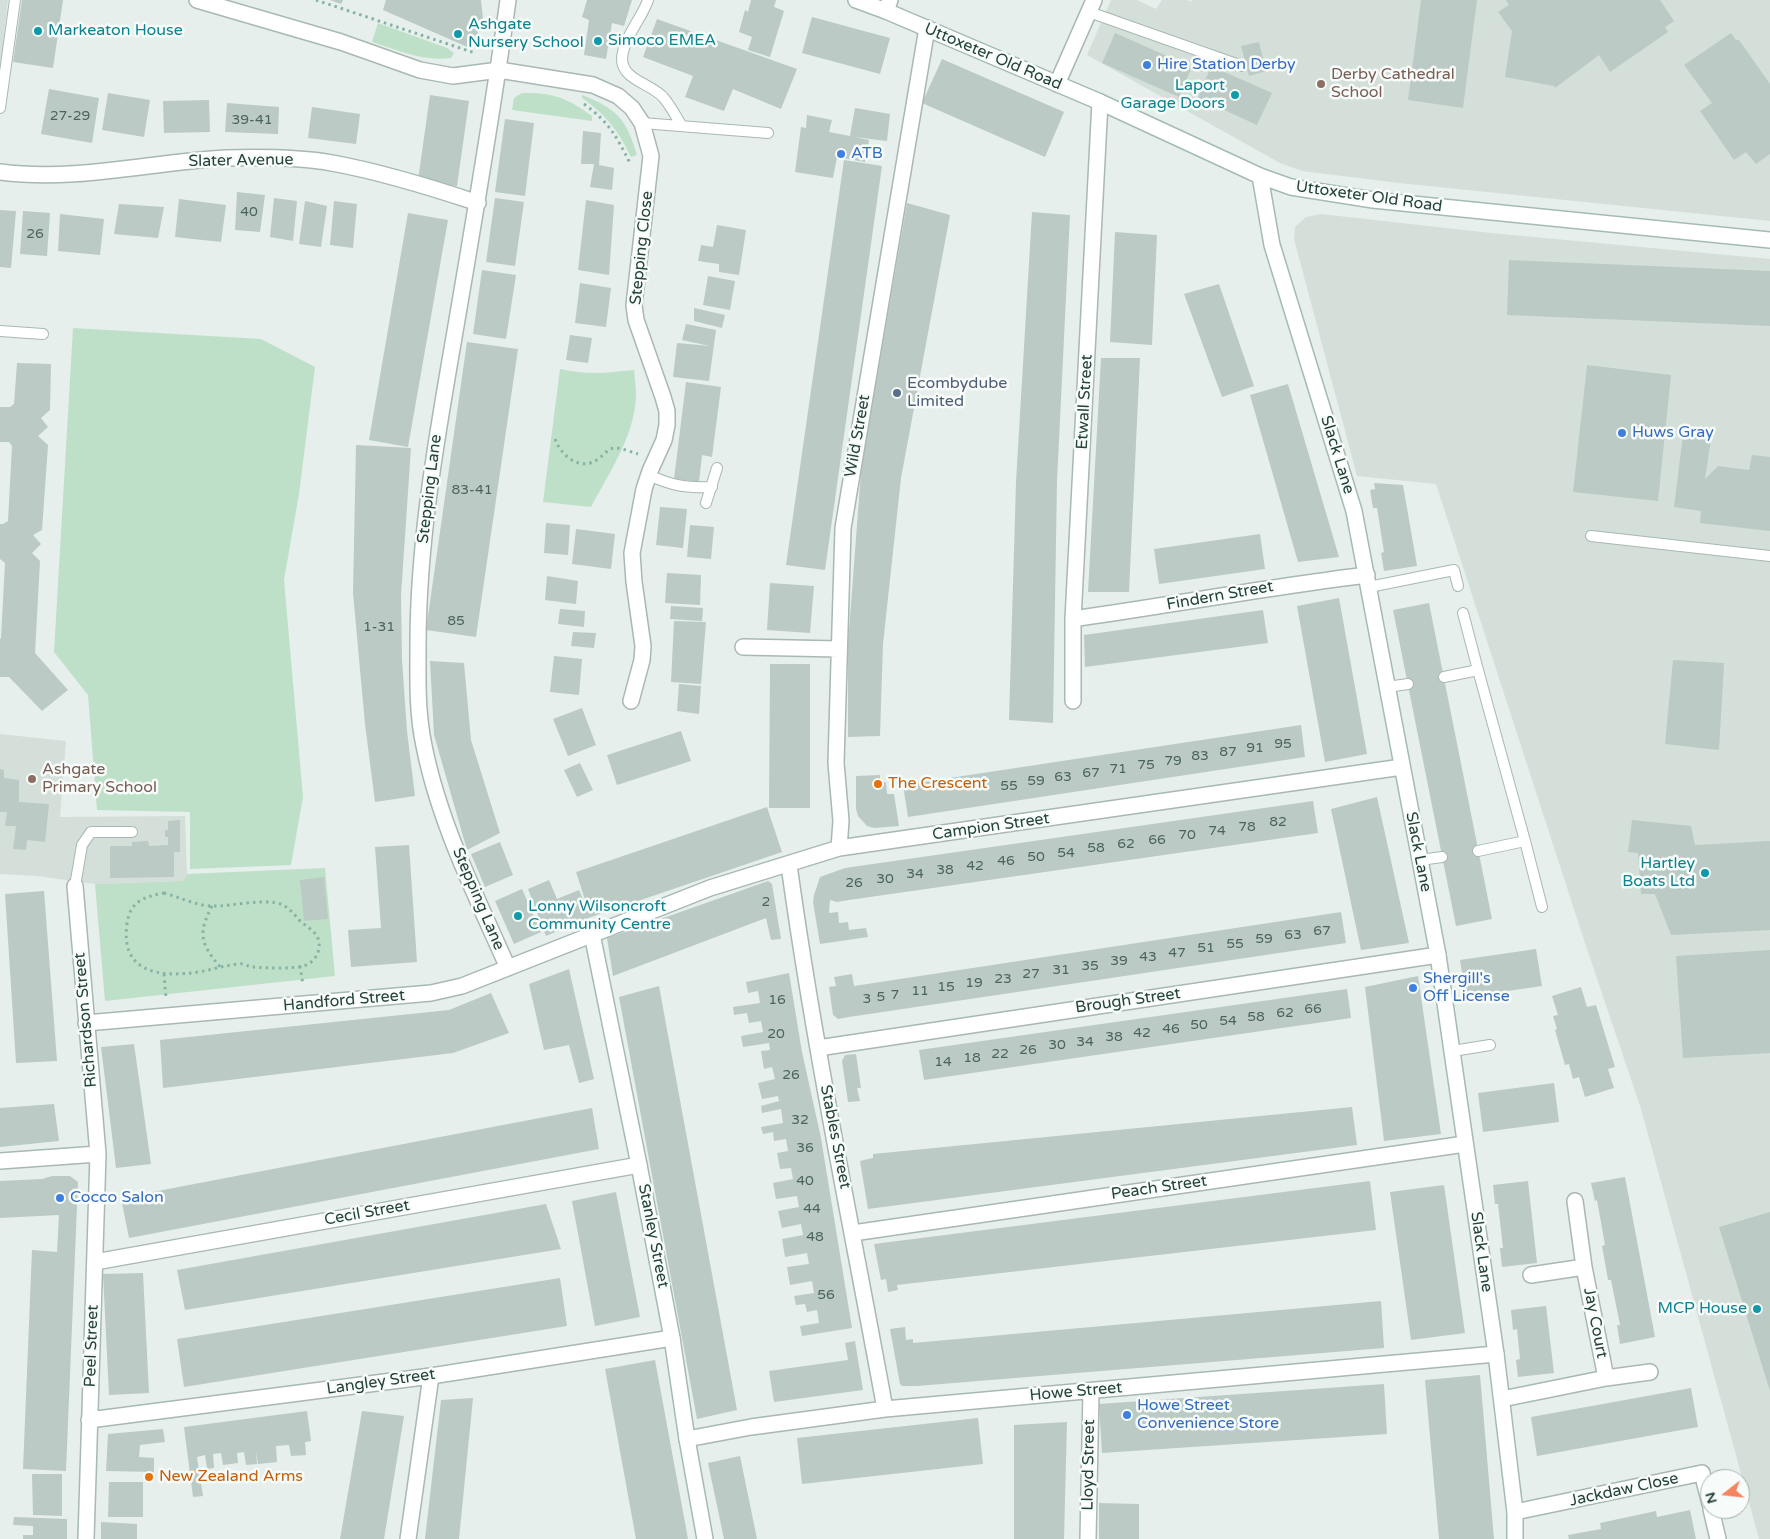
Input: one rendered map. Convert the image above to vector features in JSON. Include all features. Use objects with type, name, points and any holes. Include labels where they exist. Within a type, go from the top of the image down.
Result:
[{"type":"street","name":"Stepping Close","points":[[197,0],[341,42],[420,70],[453,76],[499,65],[593,85],[618,96],[632,108],[642,123],[651,156],[634,305],[636,320],[651,359],[667,411],[667,425],[664,440],[644,489],[632,553],[642,660],[631,701]]},
{"type":"street","name":"Stepping Lane","points":[[508,0],[478,203],[438,429],[421,558],[418,602],[419,712],[426,751],[454,844],[508,968]]},
{"type":"street","name":"Uttoxeter Old Road","points":[[856,0],[888,5],[927,28],[1100,102],[1282,185],[1373,200],[1770,240]]},
{"type":"street","points":[[1057,84],[1091,6]]},
{"type":"street","name":"Wild Street","points":[[839,848],[841,821],[836,763],[843,528],[927,28]]},
{"type":"street","name":"Etwall Street","points":[[1073,701],[1073,619],[1100,102]]},
{"type":"street","name":"Slater Avenue","points":[[0,172],[18,175],[75,174],[186,161],[269,158],[331,162],[402,178],[478,203]]},
{"type":"street","name":"Slack Lane","points":[[1260,176],[1272,244],[1354,512],[1438,955],[1502,1399],[1515,1512],[1515,1539]]},
{"type":"street","name":"Findern Street","points":[[1073,619],[1214,598],[1288,584],[1368,581]]},
{"type":"street","points":[[743,647],[839,649]]},
{"type":"street","name":"Campion Street","points":[[592,934],[710,888],[839,848],[1402,767]]},
{"type":"street","name":"Stables Street","points":[[789,865],[801,952],[885,1409]]},
{"type":"street","name":"Richardson Street","points":[[74,886],[98,1154]]},
{"type":"street","name":"Handford Street","points":[[86,1023],[432,993],[462,986],[592,934]]},
{"type":"street","name":"Stanley Street","points":[[592,934],[672,1338],[687,1439],[705,1539]]},
{"type":"street","name":"Brough Street","points":[[818,1048],[1438,955]]},
{"type":"street","name":"Peach Street","points":[[853,1233],[1465,1144]]},
{"type":"street","points":[[0,1161],[98,1154]]},
{"type":"street","name":"Peel Street","points":[[86,1539],[98,1154]]},
{"type":"street","name":"Cecil Street","points":[[95,1262],[639,1164]]},
{"type":"street","name":"Jay Court","points":[[1575,1201],[1584,1267],[1606,1378]]},
{"type":"street","name":"Jay Court","points":[[1532,1275],[1584,1267]]},
{"type":"street","name":"Langley Street","points":[[89,1420],[431,1376],[672,1338]]},
{"type":"street","name":"Howe Street","points":[[687,1439],[751,1427],[885,1409],[1496,1354]]},
{"type":"street","name":"Jay Court","points":[[1502,1399],[1606,1378],[1650,1372]]},
{"type":"street","points":[[408,1539],[431,1376]]},
{"type":"street","name":"Lloyd Street","points":[[1088,1539],[1091,1390]]},
{"type":"street","name":"Jackdaw Close","points":[[1515,1512],[1700,1473]]},
{"type":"street","points":[[1713,1519],[1718,1539]]},
{"type":"lane","points":[[0,108],[14,0]]},
{"type":"lane","points":[[648,0],[623,52],[622,62],[624,70],[630,76],[662,96],[682,126]]},
{"type":"lane","points":[[1091,6],[1242,66]]},
{"type":"lane","points":[[642,123],[768,133]]},
{"type":"lane","points":[[0,331],[43,334]]},
{"type":"lane","points":[[706,503],[717,468]]},
{"type":"lane","points":[[649,475],[666,483],[687,488],[712,487]]},
{"type":"lane","points":[[1591,536],[1770,556]]},
{"type":"lane","points":[[1368,581],[1454,570],[1458,586]]},
{"type":"lane","points":[[1463,613],[1542,906]]},
{"type":"lane","points":[[1444,677],[1478,670]]},
{"type":"lane","points":[[1387,687],[1408,684]]},
{"type":"lane","points":[[74,886],[82,845],[91,832],[132,832]]},
{"type":"lane","points":[[1478,851],[1525,841]]},
{"type":"lane","points":[[1420,860],[1442,857]]},
{"type":"lane","points":[[1452,1051],[1490,1045]]},
{"type":"path","points":[[316,0],[499,65]]},
{"type":"path","points":[[571,81],[572,98],[594,112],[612,130],[631,165]]},
{"type":"path","points":[[555,439],[558,447],[567,458],[585,464],[598,459],[606,452],[616,448],[656,460]]},
{"type":"path","points":[[164,894],[212,906],[263,902],[282,904],[316,936],[319,942],[318,953],[304,966],[250,968],[241,963],[220,968],[164,974],[152,972],[134,962],[126,935],[128,918],[136,902],[149,896],[164,894]]},
{"type":"path","points":[[212,906],[202,931],[202,936],[210,955],[220,968]]},
{"type":"shaded area","points":[[0,0],[8,0],[0,69]]},
{"type":"shaded area","points":[[1111,0],[1137,0],[1156,9],[1162,0],[1187,0],[1191,2],[1192,0],[1770,0],[1770,221],[1399,183],[1302,171],[1280,163],[1087,55]]},
{"type":"shaded area","name":"Huws Gray","points":[[1321,214],[1491,233],[1770,259],[1770,1539],[1759,1539],[1750,1506],[1750,1469],[1740,1469],[1641,1109],[1436,484],[1357,476],[1294,239],[1295,227],[1306,217]]},
{"type":"shaded area","points":[[0,734],[66,741],[60,817],[185,816],[187,874],[183,881],[95,884],[37,876],[0,874]]},
{"type":"green space","points":[[378,23],[447,48],[454,53],[451,58],[421,57],[372,42]]},
{"type":"green space","points":[[522,93],[559,97],[592,116],[592,121],[512,110],[514,98]]},
{"type":"green space","points":[[582,95],[604,105],[618,116],[629,132],[637,155],[631,157],[611,124],[582,98]]},
{"type":"green space","points":[[73,328],[261,339],[315,367],[299,494],[284,580],[303,797],[291,865],[190,869],[190,812],[97,810],[88,695],[54,652]]},
{"type":"green space","points":[[560,369],[597,373],[634,370],[636,397],[631,426],[620,454],[591,507],[543,502]]},
{"type":"green space","points":[[325,868],[335,976],[105,1001],[95,884],[183,881],[187,874]]},
{"type":"building","name":"Markeaton House","points":[[22,0],[63,0],[53,68],[13,62]]},
{"type":"building","points":[[330,0],[343,0],[341,4]]},
{"type":"building","name":"Ashgate Nursery School","points":[[386,0],[481,0],[483,19],[472,49],[383,10]]},
{"type":"building","name":"Simoco EMEA","points":[[587,0],[632,0],[624,26],[612,23],[606,59],[584,55],[589,20],[582,17]]},
{"type":"building","points":[[751,0],[776,0],[774,7],[784,11],[770,57],[748,50],[752,37],[739,32],[745,10],[748,12]]},
{"type":"building","points":[[1421,0],[1477,0],[1463,108],[1408,100]]},
{"type":"building","points":[[1506,0],[1660,0],[1674,21],[1665,27],[1668,32],[1610,72],[1599,55],[1555,88],[1554,86],[1505,77],[1512,31],[1498,12],[1509,5]]},
{"type":"building","points":[[812,17],[890,38],[880,74],[802,53]]},
{"type":"building","points":[[657,19],[797,69],[781,109],[733,89],[724,111],[685,97],[693,76],[643,57]]},
{"type":"building","name":"Hire Station Derby","points":[[1115,33],[1192,67],[1179,97],[1102,63]]},
{"type":"building","points":[[1731,33],[1736,40],[1739,40],[1770,84],[1770,154],[1756,164],[1746,152],[1734,160],[1700,111],[1712,103],[1684,65]]},
{"type":"building","points":[[1259,42],[1266,71],[1249,76],[1241,46]]},
{"type":"building","points":[[942,59],[1064,112],[1045,157],[922,103]]},
{"type":"building","name":"Laport Garage Doors","points":[[1211,66],[1272,93],[1257,125],[1198,98]]},
{"type":"building","points":[[49,89],[99,98],[92,143],[41,134]]},
{"type":"building","points":[[108,93],[150,100],[144,137],[102,130]]},
{"type":"building","points":[[430,95],[469,101],[457,186],[418,180]]},
{"type":"building","points":[[209,100],[210,132],[164,133],[163,101]]},
{"type":"building","points":[[227,103],[279,107],[278,134],[225,132]]},
{"type":"building","points":[[312,107],[360,114],[356,144],[308,138]]},
{"type":"building","points":[[855,108],[890,114],[887,141],[854,137],[869,140],[865,162],[837,157],[833,178],[795,172],[801,127],[806,128],[807,115],[832,120],[829,132],[850,136]]},
{"type":"building","points":[[505,119],[534,123],[525,196],[495,192]]},
{"type":"building","points":[[583,131],[601,133],[599,165],[614,168],[612,190],[590,187],[594,164],[581,164]]},
{"type":"building","points":[[844,160],[882,166],[825,570],[786,565]]},
{"type":"building","points":[[237,192],[265,195],[260,232],[235,230]]},
{"type":"building","points":[[274,198],[297,201],[293,241],[270,237]]},
{"type":"building","points":[[495,198],[524,202],[515,266],[486,262]]},
{"type":"building","points":[[179,199],[226,205],[221,242],[175,237]]},
{"type":"building","points":[[586,200],[614,205],[609,275],[578,270]]},
{"type":"building","points":[[305,201],[327,206],[321,247],[299,244]]},
{"type":"building","points":[[334,201],[357,204],[353,248],[330,245]]},
{"type":"building","points":[[907,203],[950,215],[901,478],[883,644],[880,736],[848,737],[848,644],[861,472]]},
{"type":"building","points":[[119,204],[164,207],[158,238],[114,234]]},
{"type":"building","points":[[0,210],[16,211],[11,268],[0,267]]},
{"type":"building","points":[[23,211],[50,213],[47,256],[20,254]]},
{"type":"building","points":[[1032,212],[1070,215],[1057,481],[1053,723],[1009,720],[1016,482]]},
{"type":"building","points":[[408,213],[448,220],[408,447],[369,440]]},
{"type":"building","points":[[60,214],[104,219],[100,255],[58,251]]},
{"type":"building","points":[[717,225],[746,230],[739,275],[719,272],[719,264],[698,261],[701,245],[713,247]]},
{"type":"building","points":[[1115,232],[1157,235],[1152,345],[1110,342]]},
{"type":"building","points":[[1509,260],[1770,271],[1770,326],[1507,315]]},
{"type":"building","points":[[482,270],[516,275],[506,339],[473,334]]},
{"type":"building","points":[[708,276],[735,281],[730,310],[703,305]]},
{"type":"building","points":[[580,283],[611,288],[606,327],[575,323]]},
{"type":"building","points":[[1219,284],[1254,386],[1222,397],[1184,294]]},
{"type":"building","points":[[694,308],[725,315],[722,328],[694,321]]},
{"type":"building","points":[[686,324],[716,330],[709,381],[673,377],[677,343],[710,346],[682,340]]},
{"type":"building","points":[[570,335],[592,338],[588,363],[566,360]]},
{"type":"building","points":[[467,342],[518,349],[476,637],[426,630]]},
{"type":"building","points":[[1101,358],[1140,358],[1129,592],[1088,592]]},
{"type":"building","points":[[17,363],[51,364],[50,410],[41,418],[48,427],[38,436],[48,445],[42,530],[33,535],[41,544],[32,553],[40,561],[35,653],[68,690],[42,711],[9,677],[0,677],[0,639],[5,563],[0,559],[0,524],[8,521],[12,446],[9,442],[0,442],[0,407],[10,407],[14,404]]},
{"type":"building","name":"Huws Gray","points":[[1587,365],[1671,375],[1658,501],[1573,492]]},
{"type":"building","points":[[686,382],[721,387],[712,457],[702,455],[699,482],[674,479]]},
{"type":"building","points":[[1288,384],[1339,557],[1298,562],[1250,395]]},
{"type":"building","points":[[1683,435],[1711,439],[1705,479],[1718,466],[1749,470],[1752,455],[1770,457],[1770,531],[1700,523],[1701,511],[1674,507]]},
{"type":"building","points":[[356,445],[411,448],[401,595],[402,660],[407,731],[415,796],[375,802],[365,724],[353,593]]},
{"type":"building","points":[[1374,483],[1403,485],[1417,566],[1384,571],[1381,553],[1384,552],[1377,508],[1373,508],[1370,490],[1375,489]]},
{"type":"building","points":[[660,507],[687,509],[683,548],[656,545]]},
{"type":"building","points":[[546,523],[570,525],[568,555],[544,553]]},
{"type":"building","points":[[690,525],[714,527],[711,559],[687,557]]},
{"type":"building","points":[[576,529],[615,534],[611,569],[572,564]]},
{"type":"building","points":[[1260,534],[1265,569],[1159,584],[1154,549]]},
{"type":"building","points":[[667,573],[701,575],[700,605],[665,603]]},
{"type":"building","points":[[547,576],[578,581],[576,604],[545,600]]},
{"type":"building","points":[[770,583],[814,586],[810,633],[767,630]]},
{"type":"building","points":[[1339,598],[1367,754],[1325,762],[1297,606]]},
{"type":"building","points":[[1429,603],[1492,919],[1456,926],[1393,610]]},
{"type":"building","points":[[671,606],[703,608],[702,621],[670,619]]},
{"type":"building","points":[[560,609],[585,611],[584,627],[558,624]]},
{"type":"building","points":[[1263,610],[1268,643],[1085,667],[1084,635]]},
{"type":"building","points":[[674,621],[706,622],[701,684],[671,682]]},
{"type":"building","points":[[573,632],[596,633],[594,648],[571,646]]},
{"type":"building","points":[[554,656],[582,659],[579,695],[550,692]]},
{"type":"building","points":[[1673,660],[1724,663],[1719,750],[1665,744]]},
{"type":"building","points":[[430,661],[464,663],[471,740],[500,833],[467,850],[434,735]]},
{"type":"building","points":[[770,664],[810,664],[810,808],[769,808]]},
{"type":"building","points":[[679,684],[701,686],[699,714],[677,711]]},
{"type":"building","points":[[582,708],[596,745],[568,756],[553,719]]},
{"type":"building","points":[[1301,725],[1305,757],[908,817],[903,785]]},
{"type":"building","points":[[681,731],[691,761],[617,785],[607,755]]},
{"type":"building","points":[[580,763],[593,790],[577,797],[564,770]]},
{"type":"building","points":[[0,769],[4,770],[4,778],[19,780],[19,802],[49,804],[45,842],[27,840],[26,850],[13,849],[16,826],[5,826],[7,812],[0,812]]},
{"type":"building","points":[[880,775],[880,783],[886,782],[887,794],[894,794],[899,826],[874,828],[867,826],[858,816],[856,809],[856,776]]},
{"type":"building","points":[[1377,797],[1409,943],[1361,950],[1331,809]]},
{"type":"building","points":[[1313,801],[1318,833],[837,902],[830,900],[829,913],[838,912],[839,923],[848,922],[849,930],[866,928],[868,937],[820,944],[813,902],[814,895],[820,877],[845,868]]},
{"type":"building","points":[[767,807],[782,852],[591,917],[546,936],[528,889],[549,880],[557,899],[579,890],[590,915],[576,872]]},
{"type":"building","points":[[180,820],[180,852],[174,852],[174,877],[110,878],[110,846],[132,846],[132,842],[148,841],[149,846],[168,845],[168,837],[165,837],[165,830],[168,830],[168,821]]},
{"type":"building","name":"Hartley Boats Ltd","points":[[1632,820],[1691,826],[1695,845],[1770,841],[1770,930],[1671,935],[1655,894],[1641,894],[1638,853],[1628,852]]},
{"type":"building","points":[[500,842],[513,875],[485,887],[471,854]]},
{"type":"building","points":[[409,845],[417,962],[351,967],[348,930],[381,928],[375,847]]},
{"type":"building","points":[[324,877],[328,919],[304,921],[300,880]]},
{"type":"building","points":[[768,881],[772,884],[781,939],[771,940],[766,918],[613,976],[607,938]]},
{"type":"building","name":"Lonny Wilsoncroft Community Centre","points":[[522,889],[541,932],[514,944],[495,901]]},
{"type":"building","points":[[44,891],[57,1061],[16,1063],[5,894]]},
{"type":"building","points":[[1341,912],[1346,943],[838,1019],[833,1015],[829,987],[836,986],[834,977],[852,974],[854,986]]},
{"type":"building","points":[[1536,949],[1542,986],[1466,997],[1460,960]]},
{"type":"building","points":[[1770,950],[1770,1053],[1683,1058],[1676,956]]},
{"type":"building","points":[[569,969],[594,1079],[579,1083],[569,1045],[544,1050],[529,984]]},
{"type":"building","points":[[789,973],[802,1052],[821,1138],[852,1328],[802,1336],[800,1326],[819,1323],[817,1310],[807,1312],[805,1304],[796,1305],[794,1296],[814,1293],[812,1281],[790,1285],[787,1267],[809,1264],[807,1253],[785,1257],[782,1239],[803,1235],[801,1224],[782,1228],[778,1211],[799,1207],[797,1196],[776,1199],[773,1183],[793,1179],[791,1168],[780,1169],[777,1153],[788,1151],[786,1139],[774,1141],[773,1132],[763,1134],[761,1127],[783,1123],[781,1109],[762,1113],[761,1106],[779,1101],[778,1096],[762,1099],[758,1083],[775,1079],[772,1067],[764,1069],[761,1051],[770,1050],[769,1043],[743,1047],[741,1036],[763,1032],[761,1021],[749,1023],[747,1013],[734,1015],[733,1007],[760,1003],[758,991],[748,993],[746,982]]},
{"type":"building","points":[[1418,976],[1441,1134],[1384,1141],[1365,987]]},
{"type":"building","points":[[659,986],[737,1410],[697,1419],[619,997]]},
{"type":"building","points":[[1581,987],[1587,1007],[1596,1005],[1615,1067],[1608,1069],[1614,1088],[1585,1097],[1579,1077],[1573,1079],[1569,1064],[1565,1065],[1555,1030],[1557,1029],[1553,1016],[1558,1015],[1552,996]]},
{"type":"building","points":[[1347,989],[1351,1018],[924,1080],[919,1050]]},
{"type":"building","points":[[491,993],[509,1033],[453,1053],[163,1088],[160,1040],[449,1010]]},
{"type":"building","points":[[134,1044],[151,1164],[116,1168],[101,1047]]},
{"type":"building","points":[[856,1054],[861,1088],[857,1088],[860,1101],[848,1102],[842,1061],[845,1055]]},
{"type":"building","points":[[1554,1083],[1559,1122],[1483,1132],[1478,1093]]},
{"type":"building","points":[[54,1104],[59,1141],[0,1147],[0,1108]]},
{"type":"building","points":[[1352,1107],[1357,1145],[868,1209],[860,1161],[873,1158],[873,1154]]},
{"type":"building","points":[[592,1108],[599,1149],[129,1238],[121,1198]]},
{"type":"building","points":[[52,1176],[70,1176],[78,1182],[66,1471],[23,1469],[32,1250],[57,1252],[59,1215],[0,1218],[0,1181],[42,1179]]},
{"type":"building","points":[[1625,1177],[1655,1337],[1620,1344],[1617,1325],[1620,1325],[1611,1280],[1608,1280],[1602,1246],[1605,1245],[1597,1200],[1595,1201],[1591,1183]]},
{"type":"building","points":[[1370,1181],[1376,1230],[897,1285],[898,1290],[888,1292],[886,1279],[881,1280],[874,1244]]},
{"type":"building","points":[[1528,1181],[1537,1263],[1502,1267],[1500,1248],[1503,1248],[1498,1204],[1495,1204],[1493,1185]]},
{"type":"building","points":[[1444,1185],[1465,1333],[1411,1340],[1390,1192]]},
{"type":"building","points":[[616,1192],[640,1317],[595,1326],[572,1201]]},
{"type":"building","points":[[546,1204],[561,1249],[185,1310],[177,1270]]},
{"type":"building","name":"MCP House","points":[[1770,1212],[1770,1391],[1719,1227]]},
{"type":"building","points":[[143,1273],[149,1393],[109,1395],[103,1274]]},
{"type":"building","points":[[560,1278],[567,1326],[184,1387],[177,1339]]},
{"type":"building","points":[[1381,1301],[1384,1348],[917,1386],[902,1386],[900,1384],[890,1329],[905,1327],[906,1340],[913,1339],[913,1343]]},
{"type":"building","points":[[1546,1306],[1554,1373],[1518,1377],[1516,1360],[1520,1359],[1517,1329],[1513,1330],[1511,1310]]},
{"type":"building","points":[[855,1341],[863,1390],[774,1402],[769,1371],[848,1360],[845,1343]]},
{"type":"building","points":[[655,1360],[688,1539],[636,1539],[605,1369]]},
{"type":"building","points":[[1480,1375],[1494,1539],[1439,1539],[1425,1380]]},
{"type":"building","points":[[1384,1384],[1387,1434],[1102,1453],[1099,1404]]},
{"type":"building","points":[[1691,1388],[1698,1427],[1537,1456],[1531,1417]]},
{"type":"building","points":[[473,1398],[459,1539],[425,1539],[441,1400]]},
{"type":"building","points":[[307,1411],[311,1441],[305,1442],[306,1455],[291,1456],[289,1445],[276,1446],[277,1462],[258,1464],[256,1451],[257,1464],[246,1465],[244,1452],[237,1453],[238,1463],[223,1465],[221,1453],[213,1454],[214,1468],[207,1469],[205,1455],[197,1457],[203,1496],[193,1497],[184,1427]]},
{"type":"building","points":[[362,1411],[404,1416],[384,1539],[340,1539]]},
{"type":"building","points":[[978,1418],[983,1464],[802,1484],[797,1438]]},
{"type":"building","points":[[1067,1422],[1064,1539],[1014,1539],[1014,1425]]},
{"type":"building","points":[[163,1429],[165,1442],[140,1445],[139,1457],[154,1458],[154,1472],[106,1471],[108,1434]]},
{"type":"building","points":[[740,1456],[757,1539],[724,1539],[708,1463]]},
{"type":"building","points":[[32,1474],[62,1474],[62,1516],[33,1515]]},
{"type":"building","points":[[109,1482],[143,1482],[143,1517],[108,1517]]},
{"type":"building","points":[[1099,1503],[1139,1504],[1139,1539],[1099,1539]]},
{"type":"building","points":[[1690,1510],[1696,1539],[1569,1539],[1568,1535],[1601,1529],[1600,1523],[1656,1511],[1657,1517]]},
{"type":"building","points":[[14,1517],[67,1519],[67,1539],[23,1539],[23,1535],[33,1535],[33,1526],[13,1525]]},
{"type":"building","points":[[101,1522],[137,1524],[137,1539],[101,1539]]},
{"type":"place","name":"Markeaton House","points":[[38,31]]},
{"type":"place","name":"Ashgate Nursery School","points":[[458,34]]},
{"type":"place","name":"Simoco EMEA","points":[[598,41]]},
{"type":"place","name":"Hire Station Derby","points":[[1147,65]]},
{"type":"place","name":"Derby Cathedral School","points":[[1321,84]]},
{"type":"place","name":"Laport Garage Doors","points":[[1235,95]]},
{"type":"place","name":"ATB","points":[[841,154]]},
{"type":"place","name":"Ecombydube Limited","points":[[897,393]]},
{"type":"place","name":"Huws Gray","points":[[1622,433]]},
{"type":"place","name":"Ashgate Primary School","points":[[32,779]]},
{"type":"place","name":"The Crescent","points":[[878,784]]},
{"type":"place","name":"Hartley Boats Ltd","points":[[1705,873]]},
{"type":"place","name":"Lonny Wilsoncroft Community Centre","points":[[518,916]]},
{"type":"place","name":"Shergill's Off License","points":[[1413,988]]},
{"type":"place","name":"Cocco Salon","points":[[60,1198]]},
{"type":"place","name":"MCP House","points":[[1757,1309]]},
{"type":"place","name":"Howe Street Convenience Store","points":[[1127,1415]]},
{"type":"place","name":"New Zealand Arms","points":[[149,1477]]}]
